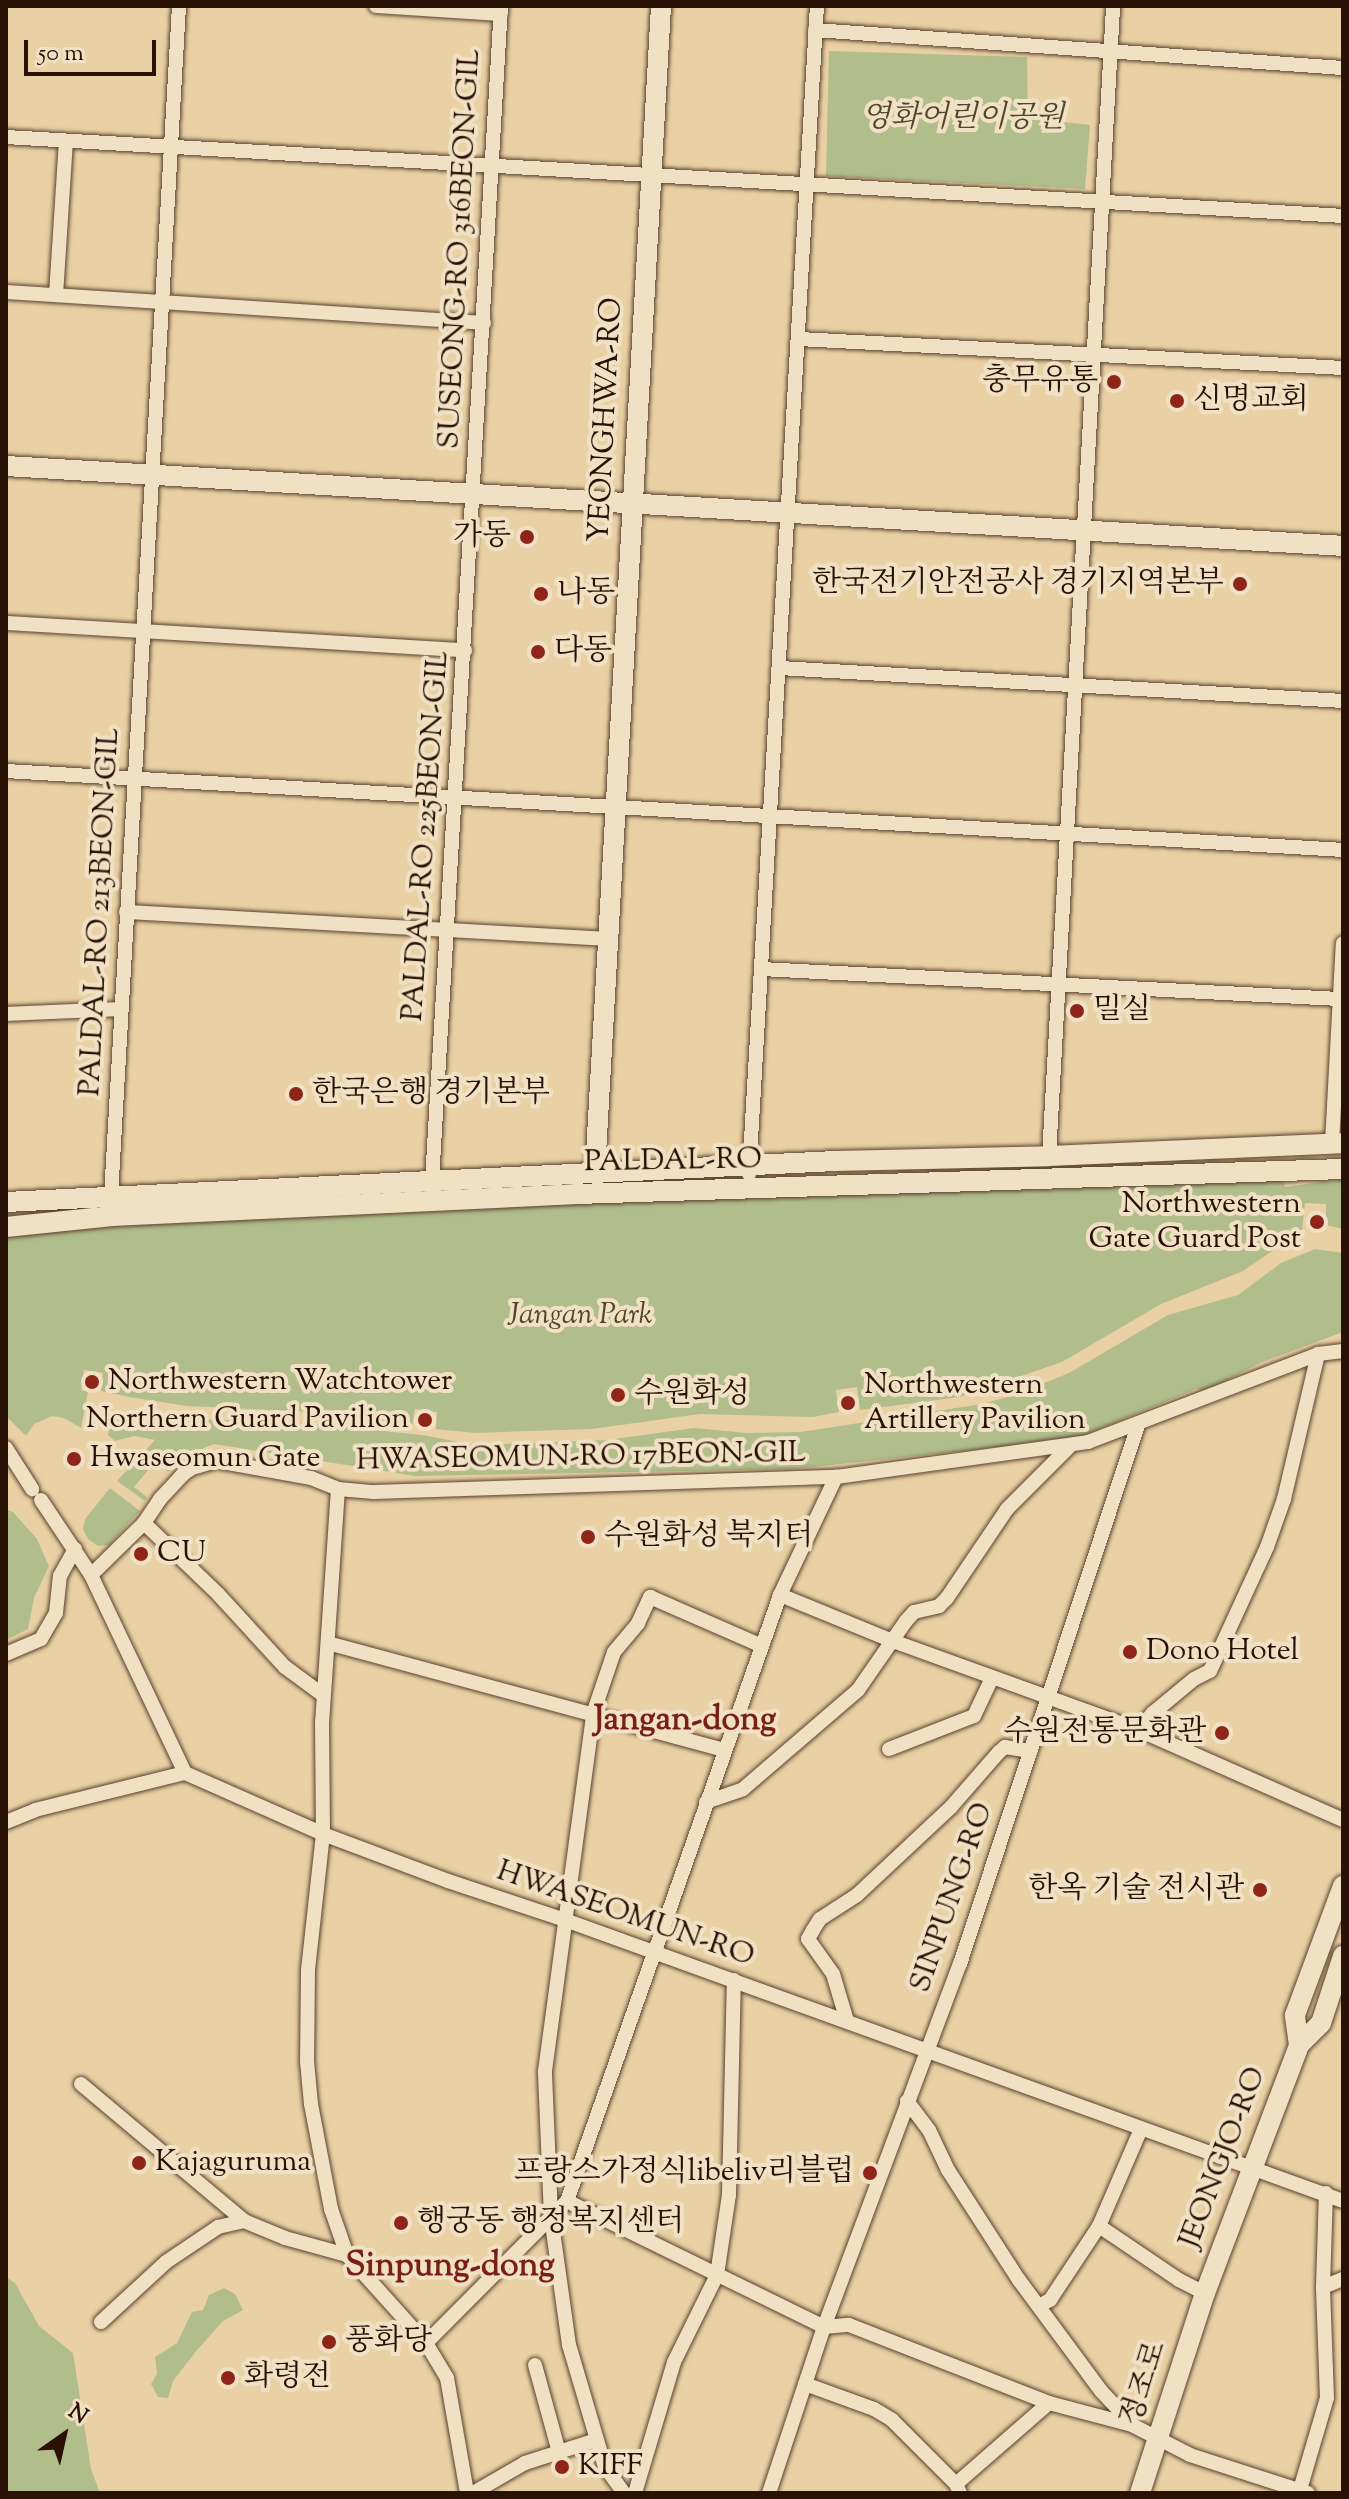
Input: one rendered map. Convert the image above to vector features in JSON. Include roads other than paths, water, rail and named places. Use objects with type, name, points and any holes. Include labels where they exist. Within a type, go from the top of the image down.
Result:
[{"type":"street","name":"PALDAL-RO 213BEON-GIL","points":[[111,1196],[179,6]]},
{"type":"street","points":[[376,6],[501,10]]},
{"type":"street","name":"YEONGHWA-RO","points":[[595,1172],[613,806],[661,6]]},
{"type":"street","points":[[748,1190],[817,6]]},
{"type":"street","points":[[1049,1156],[1113,6]]},
{"type":"street","name":"SUSEONG-RO 316BEON-GIL","points":[[473,494],[501,10]]},
{"type":"street","points":[[815,30],[1343,68]]},
{"type":"street","points":[[6,137],[1343,216]]},
{"type":"street","points":[[56,295],[66,142]]},
{"type":"street","points":[[6,292],[484,323]]},
{"type":"street","points":[[799,339],[1343,368]]},
{"type":"street","points":[[6,466],[1343,546]]},
{"type":"street","name":"PALDAL-RO 225BEON-GIL","points":[[432,1181],[452,799],[465,650],[473,494]]},
{"type":"street","points":[[6,623],[465,650]]},
{"type":"street","points":[[780,668],[1343,701]]},
{"type":"street","points":[[6,771],[1343,850]]},
{"type":"street","points":[[126,912],[606,939]]},
{"type":"street","points":[[1338,1143],[1339,999],[1343,943]]},
{"type":"street","points":[[761,969],[1339,999]]},
{"type":"street","points":[[6,1014],[120,1009]]},
{"type":"street","name":"PALDAL-RO","points":[[6,1202],[595,1172],[1338,1143]]},
{"type":"street","name":"PALDAL-RO","points":[[6,1227],[112,1216],[577,1194],[1343,1169]]},
{"type":"street","name":"HWASEOMUN-RO 17BEON-GIL","points":[[91,1575],[144,1523],[182,1475],[192,1468],[217,1461],[311,1478],[338,1489],[374,1492],[836,1477],[1070,1446],[1138,1425],[1318,1354],[1343,1351]]},
{"type":"street","points":[[1139,1730],[1153,1713],[1194,1679],[1210,1671],[1267,1547],[1284,1499],[1318,1354]]},
{"type":"street","name":"SINPUNG-RO","points":[[769,2493],[824,2327],[960,1964],[1138,1425]]},
{"type":"street","points":[[706,1802],[743,1789],[858,1690],[890,1640],[914,1612],[939,1606],[947,1598],[1007,1509],[1070,1446]]},
{"type":"street","points":[[6,1448],[91,1575],[185,1773],[35,1810],[6,1822]]},
{"type":"street","points":[[426,2343],[567,2201],[780,1595],[836,1477]]},
{"type":"street","points":[[338,1489],[323,1695],[323,1834],[308,1970],[307,2061],[311,2104],[331,2209],[347,2255],[426,2343],[447,2378],[470,2493],[525,2463],[596,2440]]},
{"type":"street","points":[[144,1523],[218,1594],[285,1667],[323,1695]]},
{"type":"street","points":[[6,1654],[41,1639],[56,1613],[60,1576],[75,1549]]},
{"type":"street","points":[[780,1595],[890,1640],[1139,1730],[1343,1820]]},
{"type":"street","points":[[624,2493],[605,2467],[569,2345],[551,2217],[545,2071],[593,1714],[614,1652],[638,1623],[650,1597],[762,1646]]},
{"type":"street","points":[[328,1643],[725,1750]]},
{"type":"street","points":[[889,1749],[974,1716],[992,1678]]},
{"type":"street","points":[[847,2021],[833,1974],[808,1939],[820,1919],[857,1895],[951,1807],[1005,1747],[1031,1751]]},
{"type":"street","name":"HWASEOMUN-RO","points":[[185,1773],[323,1834],[448,1881],[734,1980],[1343,2201]]},
{"type":"street","name":"JEONGJO-RO","points":[[1299,2045],[1295,2015],[1343,1886]]},
{"type":"street","name":"JEONGJO-RO","points":[[1205,2293],[1299,2045],[1321,2023],[1343,1956]]},
{"type":"street","points":[[635,2493],[668,2392],[674,2362],[717,2275],[729,2195],[734,1980]]},
{"type":"street","points":[[81,2084],[244,2221],[285,2238],[347,2255]]},
{"type":"street","points":[[907,2101],[929,2130],[948,2170],[1039,2306],[1102,2392],[1132,2425]]},
{"type":"street","points":[[1039,2306],[1050,2300],[1099,2226],[1141,2129]]},
{"type":"street","points":[[567,2201],[824,2327],[849,2325],[1049,2403],[1132,2425],[1190,2455],[1302,2492],[1327,2398],[1323,2287],[1326,2193]]},
{"type":"street","points":[[101,2322],[166,2262],[218,2227],[244,2221]]},
{"type":"street","points":[[1099,2226],[1179,2280],[1205,2293]]},
{"type":"street","points":[[1323,2287],[1343,2279]]},
{"type":"street","name":"정조로","points":[[1140,2493],[1205,2293]]},
{"type":"street","points":[[535,2365],[559,2452]]},
{"type":"street","points":[[805,2384],[874,2409],[892,2420],[958,2489],[1049,2403]]},
{"type":"place","name":"충무유통","points":[[1114,382]]},
{"type":"place","name":"신명교회","points":[[1177,401]]},
{"type":"place","name":"가동","points":[[527,537]]},
{"type":"place","name":"한국전기안전공사 경기지역본부","points":[[1240,584]]},
{"type":"place","name":"나동","points":[[541,594]]},
{"type":"place","name":"다동","points":[[538,652]]},
{"type":"place","name":"밀실","points":[[1077,1011]]},
{"type":"place","name":"한국은행 경기본부","points":[[296,1094]]},
{"type":"place","name":"Northwestern Gate Guard Post","points":[[1317,1222]]},
{"type":"place","name":"Northwestern Watchtower","points":[[92,1382]]},
{"type":"place","name":"수원화성","points":[[618,1395]]},
{"type":"place","name":"Northwestern Artillery Pavilion","points":[[848,1403]]},
{"type":"place","name":"Northern Guard Pavilion","points":[[425,1420]]},
{"type":"place","name":"Hwaseomun Gate","points":[[74,1459]]},
{"type":"place","name":"수원화성 북지터","points":[[588,1537]]},
{"type":"place","name":"CU","points":[[141,1554]]},
{"type":"place","name":"Dono Hotel","points":[[1130,1652]]},
{"type":"place","name":"수원전통문화관","points":[[1222,1733]]},
{"type":"place","name":"한옥 기술 전시관","points":[[1260,1890]]},
{"type":"place","name":"Kajaguruma","points":[[139,2163]]},
{"type":"place","name":"프랑스가정식libeliv리블럽","points":[[870,2173]]},
{"type":"place","name":"행궁동 행정복지센터","points":[[401,2223]]},
{"type":"place","name":"풍화당","points":[[329,2342]]},
{"type":"place","name":"화령전","points":[[228,2378]]},
{"type":"place","name":"KIFF","points":[[562,2467]]},
{"type":"district","name":"Jangan-dong","points":[[685,1721]]},
{"type":"district","name":"Sinpung-dong","points":[[450,2267]]},
{"type":"park label","name":"영화어린이공원","points":[[963,119]]},
{"type":"park label","name":"Jangan Park","points":[[580,1316]]}]
